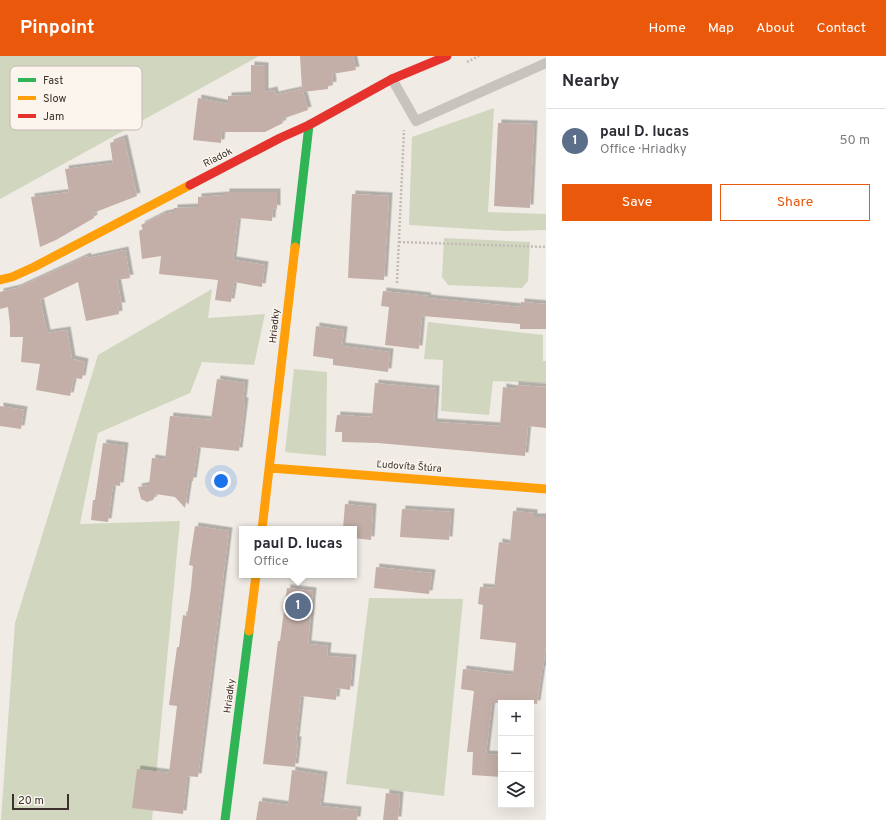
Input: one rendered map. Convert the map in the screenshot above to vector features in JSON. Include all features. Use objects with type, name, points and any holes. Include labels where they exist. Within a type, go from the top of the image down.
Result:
[{"type":"street","name":"Riadok","points":[[0,280],[12,277],[34,267],[280,138],[308,125],[392,79],[447,56]]},
{"type":"street","name":"Hriadky","points":[[262,526],[308,125]]},
{"type":"street","name":"Ľudovíta Štúra","points":[[270,468],[546,489]]},
{"type":"street","name":"Hriadky","points":[[225,820],[256,578]]},
{"type":"lane","points":[[392,79],[416,121],[546,63]]},
{"type":"path","points":[[397,283],[404,129]]},
{"type":"path","points":[[399,242],[546,247]]},
{"type":"green space","points":[[0,56],[259,56],[142,121],[142,66],[10,66],[10,130],[125,130],[0,199]]},
{"type":"green space","points":[[494,108],[488,212],[546,214],[546,230],[505,231],[409,225],[412,137]]},
{"type":"green space","points":[[444,238],[530,242],[528,281],[522,288],[448,285],[442,277]]},
{"type":"green space","points":[[212,289],[208,318],[265,314],[254,365],[202,362],[190,393],[98,433],[80,524],[180,521],[152,820],[1,820],[15,623],[98,355]]},
{"type":"green space","points":[[428,322],[543,335],[543,361],[546,361],[546,383],[493,381],[489,415],[441,411],[443,360],[424,359]]},
{"type":"green space","points":[[294,369],[327,372],[326,456],[285,452]]},
{"type":"green space","points":[[369,598],[463,599],[444,796],[346,784]]},
{"type":"building","points":[[300,56],[353,56],[356,70],[332,74],[333,85],[328,86],[328,89],[303,92],[308,110],[282,119],[283,123],[265,132],[222,132],[221,143],[193,140],[198,98],[228,104],[228,96],[251,95],[251,65],[265,66],[265,92],[274,90],[275,95],[302,89]]},
{"type":"building","points":[[498,123],[534,124],[530,208],[494,206]]},
{"type":"building","points":[[124,138],[137,196],[93,213],[94,218],[56,240],[40,247],[31,197],[69,192],[65,169],[113,163],[110,143]]},
{"type":"building","points":[[226,192],[277,192],[277,209],[273,208],[272,221],[238,218],[233,260],[265,265],[262,287],[234,282],[231,302],[215,300],[218,280],[159,274],[161,256],[142,259],[139,231],[143,229],[141,225],[163,214],[174,212],[174,208],[198,207],[198,197],[226,195]]},
{"type":"building","points":[[352,194],[389,196],[384,280],[348,278]]},
{"type":"building","points":[[125,250],[130,278],[117,280],[122,306],[118,306],[119,314],[86,321],[78,282],[40,300],[47,333],[67,330],[72,359],[85,362],[82,379],[74,378],[70,396],[36,390],[40,364],[21,362],[23,337],[10,337],[8,307],[0,309],[0,292],[17,288],[87,256],[88,258]]},
{"type":"building","points":[[383,291],[428,296],[427,298],[521,307],[521,302],[546,304],[546,329],[520,329],[520,324],[422,316],[419,349],[385,345],[389,307],[381,306]]},
{"type":"building","points":[[316,326],[344,330],[342,346],[390,352],[388,372],[333,365],[333,359],[313,356]]},
{"type":"building","points":[[217,379],[245,383],[243,401],[245,401],[239,451],[198,447],[193,481],[189,481],[185,508],[175,497],[156,494],[153,500],[147,502],[141,499],[138,487],[149,485],[152,458],[165,460],[170,416],[211,420]]},
{"type":"building","points":[[375,383],[436,389],[434,422],[500,426],[503,387],[515,389],[515,385],[546,387],[546,428],[528,426],[525,456],[378,443],[342,442],[342,432],[335,432],[337,415],[372,417]]},
{"type":"building","points":[[0,406],[24,410],[21,429],[0,426]]},
{"type":"building","points":[[103,443],[125,446],[120,486],[113,485],[108,522],[91,520]]},
{"type":"building","points":[[345,504],[373,507],[371,540],[357,538],[357,526],[343,526]]},
{"type":"building","points":[[402,509],[451,512],[449,540],[400,537]]},
{"type":"building","points":[[513,511],[534,513],[534,517],[546,517],[546,645],[543,669],[537,704],[534,704],[534,700],[498,700],[498,703],[492,703],[486,754],[498,755],[498,777],[472,775],[473,752],[467,752],[474,691],[461,689],[463,669],[513,675],[516,643],[480,639],[483,605],[478,604],[480,587],[494,588],[499,542],[510,544]]},
{"type":"building","points":[[195,526],[229,531],[198,777],[187,776],[183,814],[132,808],[137,769],[169,773],[177,706],[169,705],[183,615],[187,616],[193,566],[189,565]]},
{"type":"building","points":[[376,567],[432,573],[429,594],[374,588]]},
{"type":"building","points":[[287,588],[313,591],[308,644],[328,646],[327,656],[353,658],[350,690],[337,688],[336,700],[301,696],[296,740],[298,740],[295,767],[263,764],[278,641],[280,641]]},
{"type":"building","points":[[292,770],[324,775],[320,806],[358,810],[357,820],[256,820],[259,801],[288,805]]},
{"type":"building","points":[[386,793],[400,795],[398,820],[383,820]]},
{"type":"traffic: fast","points":[[295,247],[309,125]]},
{"type":"traffic: fast","points":[[225,820],[249,631]]},
{"type":"traffic: slow","points":[[0,280],[12,277],[34,267],[190,185]]},
{"type":"traffic: slow","points":[[262,526],[295,247]]},
{"type":"traffic: slow","points":[[270,468],[546,489]]},
{"type":"traffic: slow","points":[[249,631],[256,578]]},
{"type":"traffic: jam","points":[[190,185],[280,138],[309,125],[392,79],[447,56]]},
{"type":"place","name":"paul D. lucas","points":[[298,606]]}]
